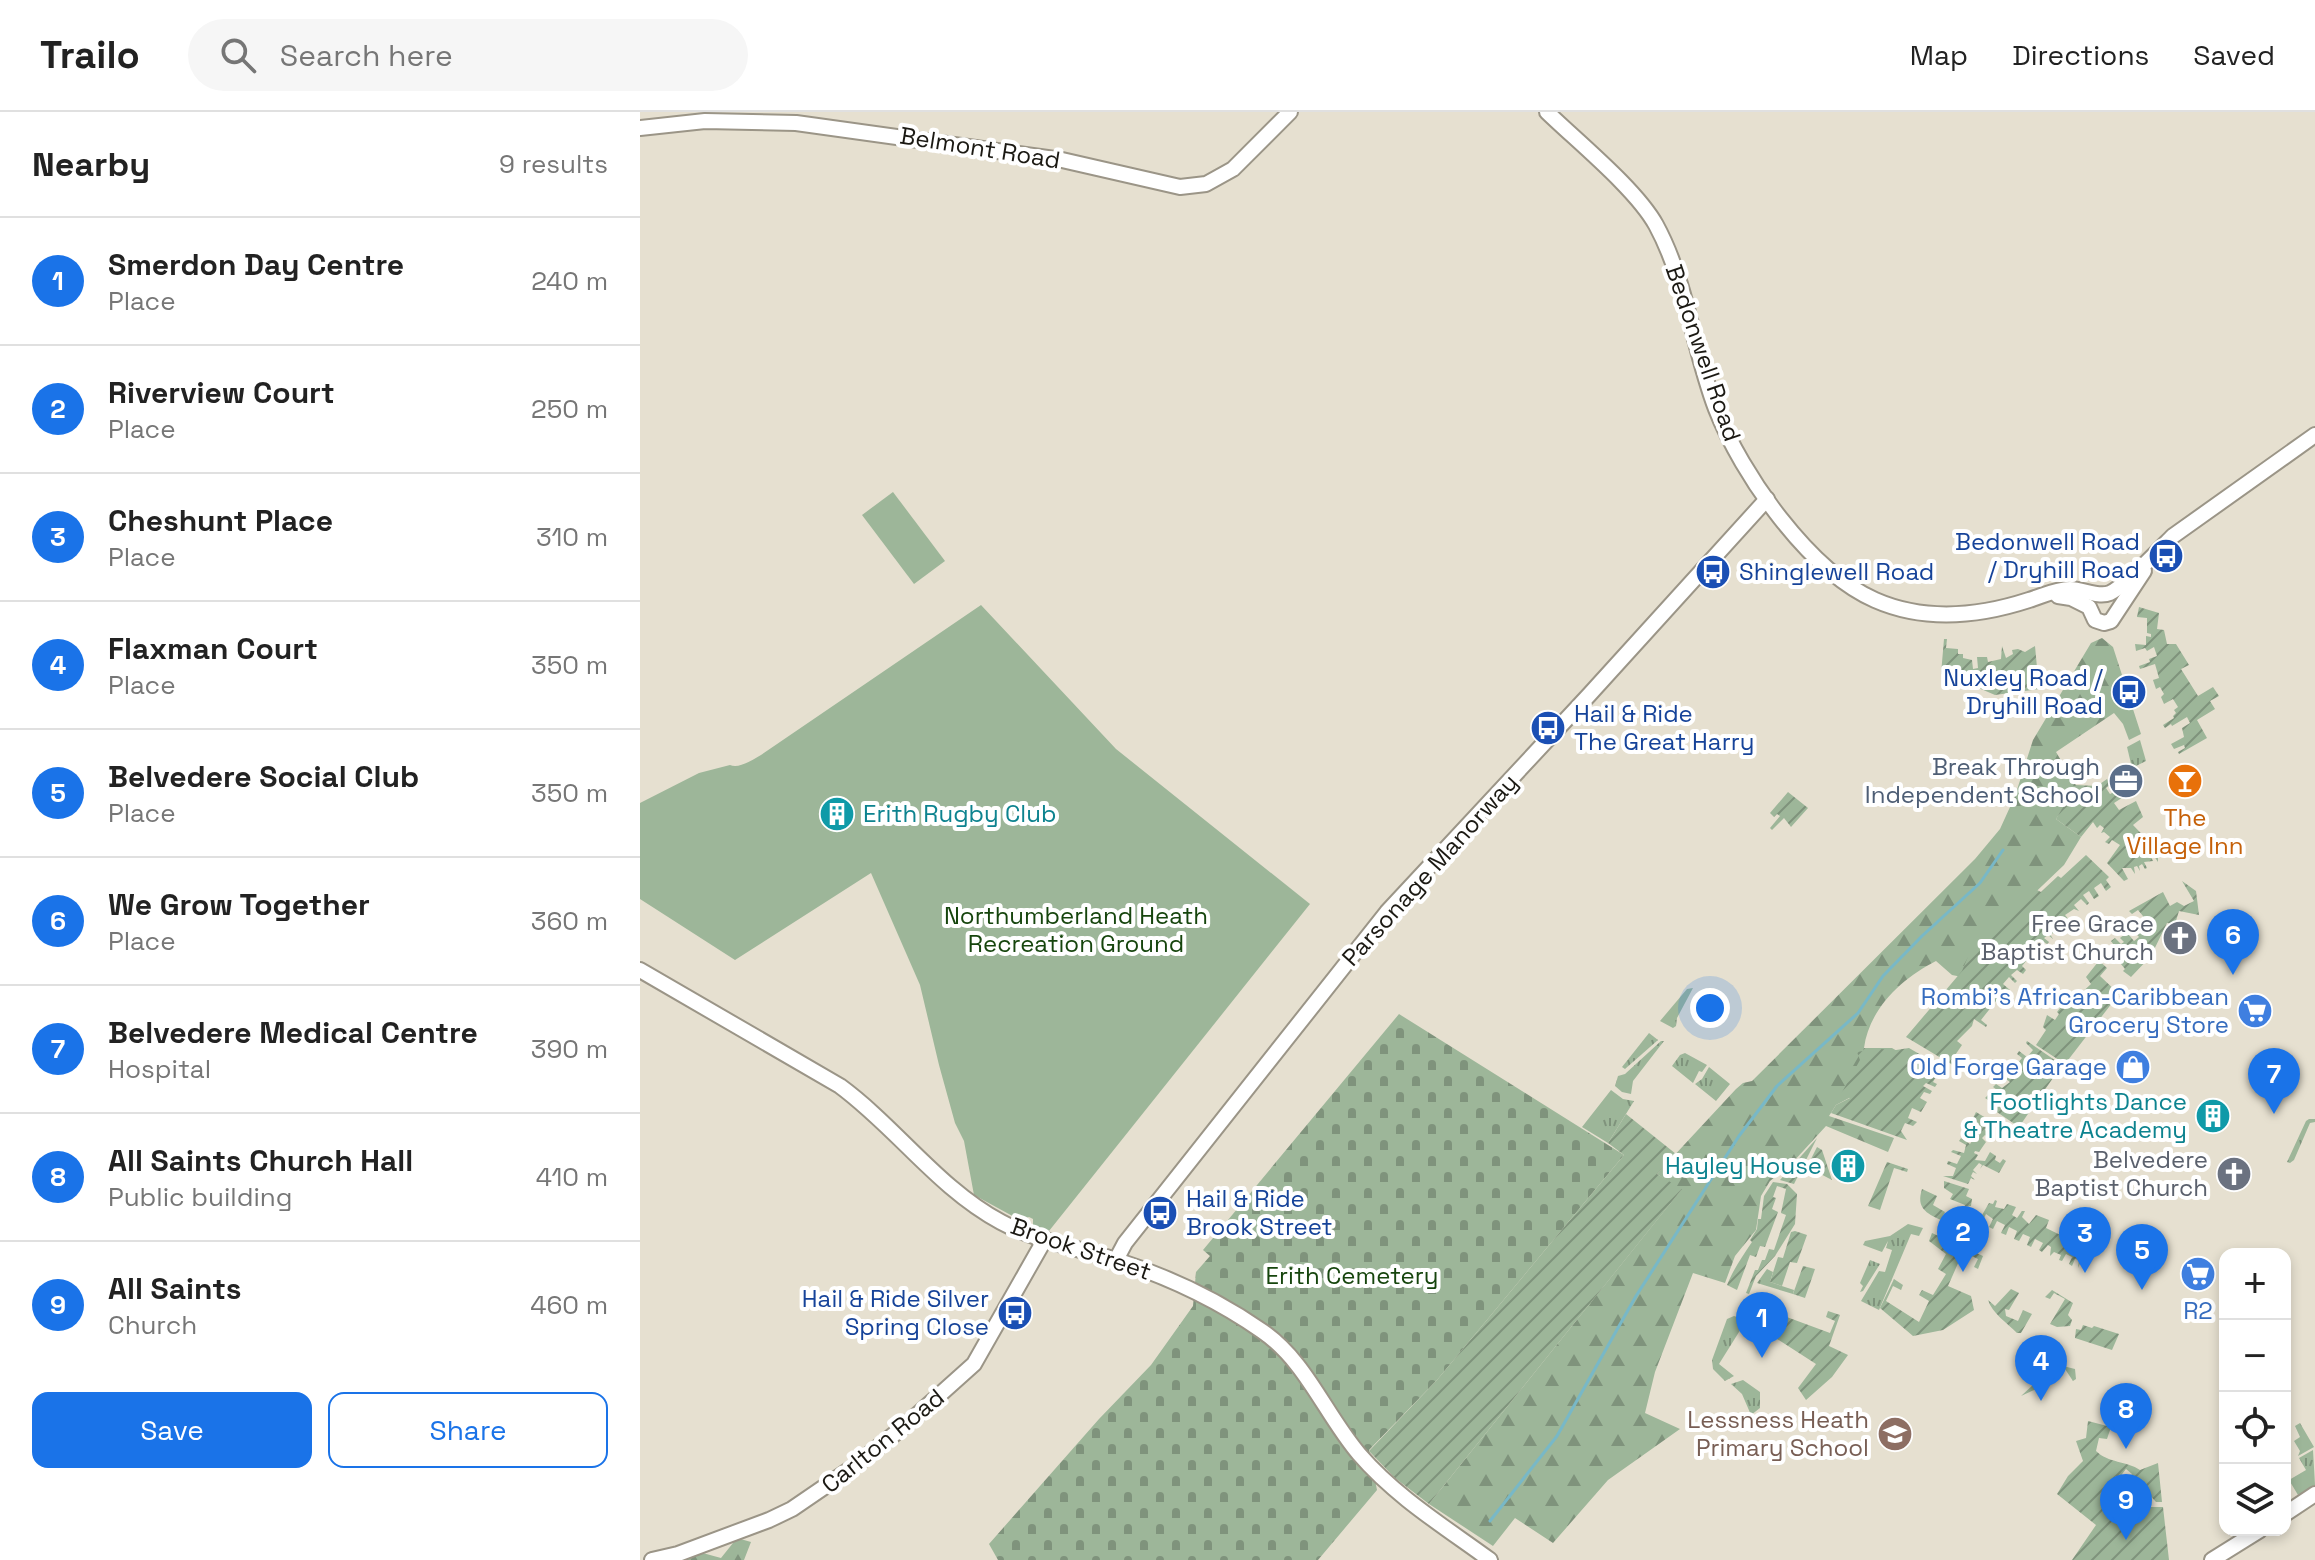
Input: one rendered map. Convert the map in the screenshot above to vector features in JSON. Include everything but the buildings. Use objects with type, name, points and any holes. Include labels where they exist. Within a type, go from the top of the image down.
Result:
[{"type":"street","name":"Belmont Road","points":[[640,128],[705,121],[796,123],[1047,157],[1180,187],[1206,184],[1233,169],[1290,112]]},
{"type":"street","name":"Bedonwell Road","points":[[1547,112],[1636,199],[1655,223],[1673,262],[1715,407],[1734,447],[1787,525],[1827,566],[1873,600],[1896,608],[1966,614],[2001,609],[2045,595],[2098,598],[2095,620],[2104,623],[2117,615],[2119,608]]},
{"type":"street","points":[[2119,608],[2154,556],[2173,536],[2315,435]]},
{"type":"street","name":"Parsonage Manorway","points":[[1116,1260],[1125,1243],[1387,912],[1767,499]]},
{"type":"street","points":[[2098,598],[2154,556]]},
{"type":"street","points":[[2098,598],[2117,600],[2119,608]]},
{"type":"street","name":"Brook Street","points":[[640,970],[840,1086],[860,1100],[960,1195],[1005,1224],[1116,1260],[1178,1285],[1264,1332],[1294,1361],[1347,1438],[1374,1470],[1392,1488],[1490,1560]]},
{"type":"street","name":"Carlton Road","points":[[652,1560],[678,1554],[792,1509],[852,1468],[907,1424],[974,1364],[1045,1239]]},
{"type":"street","points":[[2291,1510],[2315,1494]]},
{"type":"street","points":[[2212,1560],[2250,1536]]},
{"type":"green space","points":[[893,492],[945,561],[914,584],[862,515]]},
{"type":"green space","name":"Northumberland Heath Recreation Ground","points":[[981,605],[1116,749],[1310,904],[1049,1231],[1033,1225],[1033,1219],[1029,1217],[1020,1220],[974,1195],[964,1141],[955,1123],[920,985],[871,873],[735,960],[640,899],[640,803],[699,773],[741,765],[761,755]]},
{"type":"green space","points":[[2139,607],[2159,613],[2157,629],[2164,630],[2167,644],[2176,644],[2189,665],[2181,669],[2198,696],[2213,687],[2219,696],[2210,701],[2215,709],[2197,720],[2207,738],[2179,754],[2184,745],[2174,749],[2171,744],[2184,737],[2182,728],[2190,723],[2187,717],[2172,726],[2165,728],[2163,725],[2174,718],[2174,710],[2178,707],[2173,699],[2164,704],[2161,697],[2164,694],[2160,687],[2156,689],[2153,680],[2159,678],[2155,664],[2140,669],[2139,666],[2157,656],[2154,647],[2136,651],[2135,644],[2146,645],[2146,636],[2151,637],[2147,633],[2147,618],[2137,617]]},
{"type":"green space","points":[[2102,638],[2113,647],[2141,734],[2129,740],[2123,724],[2114,713],[2056,752],[2077,787],[2056,819],[2081,837],[2064,865],[1998,928],[1967,978],[1952,975],[1936,961],[1911,976],[1880,1008],[1867,1034],[1864,1048],[1892,1048],[1902,1054],[1851,1097],[1836,1105],[1829,1116],[1894,1138],[1888,1152],[1826,1126],[1793,1162],[1770,1181],[1761,1196],[1756,1230],[1735,1256],[1725,1283],[1693,1273],[1655,1372],[1645,1413],[1680,1429],[1608,1480],[1553,1543],[1515,1518],[1493,1546],[1429,1504],[1681,1190],[1657,1174],[1736,1089],[1752,1081],[1975,859],[2000,829],[2015,796],[2033,740],[2091,643]]},
{"type":"green space","points":[[1944,639],[1947,639],[1946,648],[1958,649],[1958,654],[1963,654],[1963,658],[1972,660],[1973,669],[1978,668],[1977,657],[1987,657],[1988,662],[2001,659],[2002,646],[2006,658],[2013,654],[2012,650],[2025,652],[2035,646],[2039,689],[1995,695],[1974,686],[1973,670],[1973,684],[1941,674]]},
{"type":"green space","points":[[2140,740],[2146,761],[2132,768],[2127,747]]},
{"type":"green space","points":[[2107,779],[2110,785],[2106,788],[2110,794],[2124,787],[2128,794],[2114,803],[2119,810],[2136,801],[2143,817],[2133,825],[2162,855],[2158,857],[2158,862],[2154,856],[2151,857],[2153,861],[2144,862],[2145,869],[2142,864],[2140,871],[2137,866],[2134,867],[2135,874],[2131,868],[2122,868],[2128,879],[2124,881],[2107,863],[2120,845],[2112,840],[2109,844],[2105,842],[2110,837],[2101,833],[2104,828],[2100,825],[2097,828],[2093,822],[2081,837],[2056,819],[2076,785],[2097,786]]},
{"type":"green space","points":[[1788,792],[1808,808],[1791,827],[1784,818],[1772,830],[1770,828],[1780,816],[1777,814],[1774,817],[1770,813]]},
{"type":"green space","points":[[2086,855],[2109,877],[2106,880],[2111,887],[2106,891],[2101,883],[2094,888],[2099,896],[2094,899],[2089,891],[2083,895],[2089,903],[2087,905],[2081,899],[2074,905],[2079,911],[2074,909],[2065,915],[2070,921],[2065,925],[2061,922],[2054,928],[2058,932],[2050,934],[2053,939],[2048,935],[2044,938],[2049,942],[2047,944],[2040,940],[2036,944],[2043,950],[2036,949],[2031,955],[2035,959],[2032,963],[2027,960],[2022,966],[2026,970],[2023,974],[2017,970],[2011,975],[2017,981],[2015,983],[2009,977],[2003,984],[2010,990],[2004,990],[2002,993],[2005,996],[1999,1003],[1996,1001],[1981,1020],[1986,1027],[1974,1019],[1972,1026],[1957,1041],[1962,1045],[1951,1061],[1956,1067],[1906,1037],[1962,971],[1969,954],[2037,890],[2041,892],[2058,876],[2061,878]]},
{"type":"green space","points":[[2182,881],[2196,891],[2199,915],[2179,911],[2175,924],[2167,923],[2151,956],[2131,977],[2123,971],[2125,969],[2108,948],[2116,948],[2111,941],[2115,938],[2121,944],[2124,942],[2120,938],[2125,930],[2134,941],[2139,937],[2133,930],[2137,927],[2142,934],[2152,927],[2138,910],[2132,914],[2129,911],[2163,892],[2170,906],[2177,902],[2184,906],[2194,901]]},
{"type":"green space","points":[[2092,954],[2107,968],[2100,976],[2119,994],[2065,1064],[2036,1045],[2046,1030],[2043,1027],[2047,1015],[2055,1020],[2059,1014],[2060,1008],[2054,1000],[2065,1004],[2070,997],[2066,994],[2068,990],[2079,995],[2091,984],[2086,977],[2098,962]]},
{"type":"green space","points":[[1693,988],[1676,1026],[1673,1028],[1660,1021],[1687,989]]},
{"type":"green space","name":"Erith Cemetery","points":[[1399,1014],[1624,1155],[1437,1380],[1369,1450],[1377,1490],[1318,1560],[998,1560],[989,1544],[1151,1365],[1193,1306],[1196,1272],[1210,1256],[1203,1250]]},
{"type":"green space","points":[[1649,1033],[1658,1040],[1625,1069],[1622,1067]]},
{"type":"green space","points":[[1664,1041],[1633,1081],[1631,1094],[1615,1086],[1618,1076],[1625,1074]]},
{"type":"green space","points":[[2027,1041],[2062,1065],[2019,1127],[1991,1108],[1994,1104],[1985,1098],[1988,1095],[1996,1100],[2000,1092],[1993,1087],[1996,1084],[2002,1088],[2010,1082],[2002,1076],[2004,1073],[2011,1077],[2016,1070],[2009,1065],[2011,1062],[2016,1065],[2022,1058],[2017,1054],[2019,1051],[2027,1057],[2033,1050]]},
{"type":"green space","points":[[1864,1048],[1909,1048],[1945,1069],[1942,1073],[1930,1066],[1928,1069],[1937,1075],[1933,1082],[1937,1084],[1935,1087],[1926,1083],[1923,1086],[1932,1091],[1930,1094],[1924,1092],[1920,1098],[1927,1102],[1921,1112],[1912,1108],[1908,1118],[1917,1122],[1913,1126],[1905,1123],[1901,1131],[1907,1140],[1831,1113],[1836,1105],[1850,1098],[1841,1094],[1860,1060],[1857,1052]]},
{"type":"green space","points":[[1685,1053],[1707,1065],[1702,1072],[1699,1071],[1693,1083],[1672,1066]]},
{"type":"green space","points":[[1709,1067],[1730,1084],[1716,1101],[1695,1084]]},
{"type":"green space","points":[[1611,1090],[1623,1099],[1634,1101],[1608,1143],[1582,1127]]},
{"type":"green space","points":[[1976,1112],[1991,1121],[1985,1130],[1991,1134],[1989,1138],[1985,1135],[1982,1138],[1986,1142],[1979,1152],[1975,1151],[1978,1155],[1975,1160],[1985,1161],[1990,1152],[2000,1163],[2003,1159],[2006,1161],[1999,1173],[1983,1165],[1980,1169],[1982,1165],[1979,1163],[1973,1170],[1977,1174],[1973,1172],[1971,1176],[1975,1180],[1971,1178],[1968,1184],[1943,1176],[1953,1176],[1956,1168],[1947,1164],[1948,1161],[1957,1164],[1961,1156],[1951,1152],[1964,1153],[1966,1145],[1959,1141],[1961,1138],[1970,1144],[1975,1137],[1965,1131],[1977,1121],[1973,1118]]},
{"type":"green space","points":[[1626,1114],[1676,1154],[1657,1174],[1682,1189],[1429,1504],[1395,1478],[1369,1451],[1437,1380],[1624,1155],[1608,1143]]},
{"type":"green space","points":[[2315,1119],[2315,1122],[2310,1123],[2294,1160],[2287,1162],[2306,1121]]},
{"type":"green space","points":[[1817,1138],[1794,1184],[1780,1180]]},
{"type":"green space","points":[[1817,1147],[1822,1150],[1832,1180],[1807,1167]]},
{"type":"green space","points":[[1887,1162],[1908,1169],[1907,1172],[1894,1168],[1880,1210],[1868,1206]]},
{"type":"green space","points":[[1944,1181],[1969,1189],[1966,1196],[1972,1199],[1971,1206],[1964,1207],[1950,1199],[1953,1194],[1944,1188]]},
{"type":"green space","points":[[1773,1182],[1787,1184],[1797,1194],[1795,1224],[1775,1256],[1756,1276],[1749,1294],[1746,1293],[1755,1270],[1765,1260],[1769,1249],[1774,1250],[1786,1215],[1781,1213],[1786,1189],[1777,1186],[1773,1197],[1776,1198],[1772,1209],[1778,1212],[1765,1247],[1760,1246],[1756,1257],[1750,1255],[1737,1290],[1727,1285],[1752,1242],[1750,1240],[1757,1229],[1758,1219],[1761,1219],[1764,1196]]},
{"type":"green space","points":[[1922,1189],[1937,1196],[1933,1205],[1945,1212],[1941,1220],[1921,1205]]},
{"type":"green space","points":[[1995,1200],[1995,1207],[2004,1209],[2007,1204],[2016,1207],[2012,1215],[2017,1218],[2025,1211],[2022,1217],[2029,1224],[2036,1215],[2049,1220],[2046,1228],[2081,1245],[2088,1245],[2078,1268],[2079,1260],[2075,1259],[2072,1266],[2069,1264],[2072,1257],[2066,1254],[2062,1261],[2059,1260],[2061,1255],[2054,1252],[2050,1256],[2051,1247],[2048,1245],[2042,1252],[2039,1250],[2043,1243],[2035,1239],[2031,1247],[2027,1245],[2030,1237],[2023,1234],[2019,1241],[2014,1239],[2017,1231],[2009,1227],[2006,1235],[2001,1233],[2005,1225],[1997,1221],[1993,1229],[1989,1227],[1993,1219],[1986,1214],[1981,1224],[1978,1222],[1989,1203],[1993,1204]]},
{"type":"green space","points":[[1908,1224],[1923,1228],[1919,1236],[1911,1234],[1879,1310],[1861,1301],[1879,1271],[1885,1272],[1892,1250],[1886,1248],[1888,1241],[1882,1252],[1863,1245],[1865,1241],[1890,1236]]},
{"type":"green space","points":[[1791,1232],[1807,1235],[1797,1263],[1790,1262],[1782,1286],[1770,1282],[1778,1257],[1783,1258]]},
{"type":"green space","points":[[1932,1233],[1983,1256],[1978,1269],[1974,1267],[1978,1259],[1963,1252],[1948,1286],[1971,1296],[1974,1310],[1943,1330],[1913,1336],[1880,1308],[1894,1279],[1903,1285],[1901,1290],[1893,1286],[1886,1301],[1919,1322],[1929,1301],[1919,1295],[1922,1290],[1933,1295],[1946,1274],[1938,1269],[1946,1254],[1929,1241]]},
{"type":"green space","points":[[1870,1260],[1880,1264],[1860,1292],[1863,1286],[1860,1283]]},
{"type":"green space","points":[[1803,1266],[1815,1269],[1805,1298],[1793,1294]]},
{"type":"green space","points":[[1767,1269],[1773,1272],[1770,1282],[1794,1290],[1793,1294],[1757,1283]]},
{"type":"green space","points":[[2011,1289],[2019,1293],[2009,1310],[2005,1309],[2006,1316],[2018,1321],[2023,1310],[2032,1314],[2021,1333],[2000,1318],[1988,1300],[1995,1306]]},
{"type":"green space","points":[[2052,1290],[2073,1303],[2068,1315],[2072,1320],[2070,1326],[2050,1324],[2065,1299],[2054,1293],[2050,1299],[2045,1297]]},
{"type":"green space","points":[[1750,1304],[1782,1319],[1784,1316],[1830,1333],[1835,1321],[1826,1317],[1828,1311],[1840,1315],[1829,1346],[1848,1355],[1832,1377],[1806,1400],[1798,1388],[1816,1364],[1749,1321],[1760,1322],[1745,1317]]},
{"type":"green space","points":[[1734,1316],[1744,1324],[1719,1364],[1734,1376],[1725,1381],[1713,1369],[1712,1360],[1727,1319]]},
{"type":"green space","points":[[2083,1325],[2119,1334],[2112,1350],[2075,1338],[2076,1329],[2081,1330]]},
{"type":"green space","points":[[2051,1363],[2075,1369],[2076,1379],[2073,1381],[2065,1369],[2051,1377],[2047,1375],[2045,1379],[2049,1383],[2021,1396],[2046,1373]]},
{"type":"green space","points":[[1743,1380],[1760,1392],[1760,1408],[1751,1415],[1742,1394],[1731,1384]]},
{"type":"green space","points":[[2088,1421],[2111,1427],[2107,1439],[2099,1438],[2096,1451],[2101,1455],[2140,1470],[2158,1463],[2162,1502],[2156,1502],[2137,1481],[2130,1484],[2132,1474],[2126,1469],[2119,1478],[2116,1476],[2103,1496],[2120,1509],[2126,1501],[2132,1507],[2163,1507],[2169,1560],[2072,1560],[2096,1525],[2057,1494],[2068,1476],[2083,1461],[2076,1441],[2086,1438]]},
{"type":"green space","points":[[2300,1423],[2314,1447],[2298,1456],[2300,1451],[2294,1441],[2300,1437],[2295,1426]]},
{"type":"green space","points":[[2313,1450],[2315,1485],[2298,1495],[2291,1479],[2306,1470],[2299,1458]]},
{"type":"green space","points":[[737,1538],[751,1542],[744,1560],[676,1560],[699,1552],[721,1558]]},
{"type":"waterway","points":[[1490,1521],[1557,1436],[1636,1296],[1739,1136],[1777,1086],[1858,1013],[1883,976],[1980,883],[2003,850]]},
{"type":"place","name":"Bedonwell Road / Dryhill Road","points":[[2166,556]]},
{"type":"place","name":"Shinglewell Road","points":[[1713,572]]},
{"type":"place","name":"Nuxley Road / Dryhill Road","points":[[2129,692]]},
{"type":"place","name":"Hail & Ride The Great Harry","points":[[1548,728]]},
{"type":"place","name":"Break Through Independent School","points":[[2126,781]]},
{"type":"place","name":"The Village Inn","points":[[2185,781]]},
{"type":"place","name":"Erith Rugby Club","points":[[837,814]]},
{"type":"place","name":"Free Grace Baptist Church","points":[[2180,938]]},
{"type":"place","name":"We Grow Together","points":[[2233,975]]},
{"type":"place","name":"Rombi's African-Caribbean Grocery Store","points":[[2255,1011]]},
{"type":"place","name":"Old Forge Garage","points":[[2133,1067]]},
{"type":"place","name":"Belvedere Medical Centre","points":[[2274,1114]]},
{"type":"place","name":"Footlights Dance & Theatre Academy","points":[[2213,1116]]},
{"type":"place","name":"Hayley House","points":[[1848,1166]]},
{"type":"place","name":"Belvedere Baptist Church","points":[[2234,1174]]},
{"type":"place","name":"Hail & Ride Brook Street","points":[[1160,1213]]},
{"type":"place","name":"Riverview Court","points":[[1963,1272]]},
{"type":"place","name":"Cheshunt Place","points":[[2085,1273]]},
{"type":"place","name":"R2","points":[[2198,1274]]},
{"type":"place","name":"Belvedere Social Club","points":[[2142,1290]]},
{"type":"place","name":"Hail & Ride Silver Spring Close","points":[[1015,1313]]},
{"type":"place","name":"Smerdon Day Centre","points":[[1762,1358]]},
{"type":"place","name":"Flaxman Court","points":[[2041,1401]]},
{"type":"place","name":"Lessness Heath Primary School","points":[[1895,1434]]},
{"type":"place","name":"All Saints Church Hall","points":[[2126,1449]]},
{"type":"place","name":"All Saints","points":[[2126,1540]]}]
